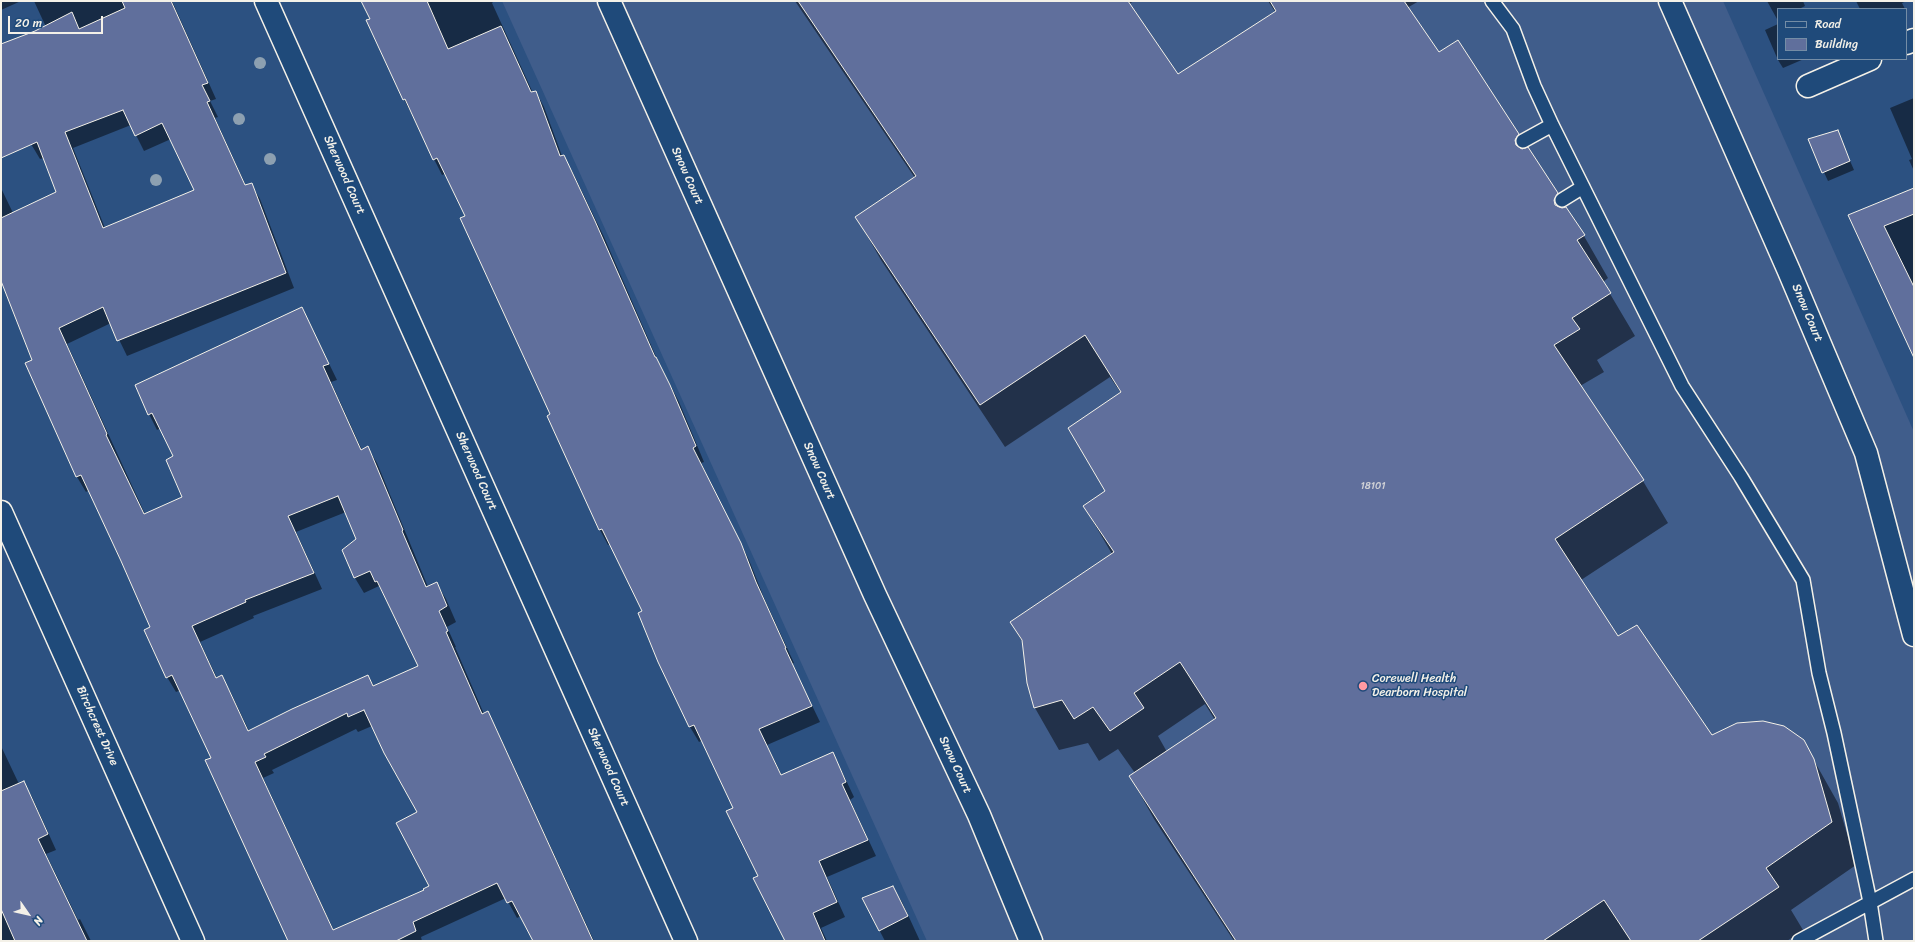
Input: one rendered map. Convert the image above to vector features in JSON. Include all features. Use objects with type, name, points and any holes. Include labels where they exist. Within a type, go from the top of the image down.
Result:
[{"type":"street","name":"Sherwood Court","points":[[266,1],[686,941]]},
{"type":"street","name":"Snow Court","points":[[609,1],[858,559],[978,815],[1031,941]]},
{"type":"street","name":"Snow Court","points":[[1670,1],[1789,271],[1866,453],[1914,635]]},
{"type":"street","points":[[1808,86],[1868,60]]},
{"type":"street","name":"Birchcrest Drive","points":[[1,512],[193,941]]},
{"type":"lane","points":[[1492,1],[1513,29],[1534,86],[1552,125],[1682,386],[1741,477],[1803,580],[1819,673],[1834,733],[1870,902],[1876,941]]},
{"type":"lane","points":[[1523,141],[1552,125]]},
{"type":"lane","points":[[1562,200],[1583,187]]},
{"type":"lane","points":[[1800,941],[1914,879]]},
{"type":"shaded area","name":"Corewell Health Dearborn Hospital","points":[[502,1],[1723,1],[1914,432],[1914,941],[927,941]]},
{"type":"building","points":[[122,1],[171,1],[208,83],[202,85],[210,101],[207,102],[245,185],[252,183],[286,273],[117,341],[103,307],[59,328],[107,434],[106,435],[144,514],[182,497],[166,460],[173,456],[152,413],[148,415],[135,385],[302,307],[329,364],[323,366],[361,450],[368,446],[426,587],[437,582],[447,606],[439,611],[448,631],[446,632],[482,714],[488,711],[593,941],[533,941],[512,901],[507,903],[497,883],[413,922],[416,931],[396,941],[288,941],[205,760],[211,758],[172,675],[166,678],[144,630],[150,627],[121,561],[81,475],[76,477],[25,363],[32,360],[1,281],[1,218],[56,192],[37,142],[1,158],[1,44],[35,31],[72,12],[79,29],[125,8]],"holes":[[[123,110],[135,136],[162,123],[194,190],[103,228],[65,132]],[[338,496],[356,539],[342,550],[354,578],[370,571],[375,582],[377,581],[418,666],[373,686],[368,675],[292,709],[248,731],[222,675],[216,678],[192,626],[246,602],[245,600],[314,573],[288,516]],[[364,710],[384,753],[417,812],[396,823],[429,886],[423,889],[424,890],[333,930],[255,762],[266,757],[264,754],[347,713],[348,717]]]},
{"type":"building","points":[[361,1],[427,1],[448,49],[501,26],[531,92],[536,91],[560,156],[564,155],[595,221],[655,357],[670,385],[696,446],[693,448],[741,543],[756,582],[812,706],[759,729],[781,775],[833,752],[846,782],[842,784],[868,840],[819,861],[837,902],[813,913],[825,941],[785,941],[753,878],[758,876],[726,811],[733,808],[694,725],[689,727],[658,662],[638,613],[642,611],[602,529],[599,530],[547,416],[550,414],[460,218],[465,216],[437,158],[433,160],[405,99],[403,100],[366,20],[370,19]]},
{"type":"building","points":[[798,1],[1128,1],[1178,74],[1276,11],[1270,1],[1404,1],[1439,52],[1458,40],[1519,134],[1515,140],[1516,145],[1522,149],[1528,147],[1558,193],[1554,200],[1555,205],[1562,208],[1566,207],[1585,235],[1577,240],[1611,293],[1572,318],[1580,329],[1554,345],[1644,480],[1555,539],[1618,636],[1637,625],[1712,735],[1737,723],[1763,721],[1784,726],[1804,740],[1814,759],[1832,822],[1766,868],[1779,887],[1698,941],[1631,941],[1604,900],[1543,941],[1236,941],[1129,776],[1216,718],[1180,662],[1134,693],[1144,708],[1110,731],[1093,707],[1074,719],[1062,700],[1034,708],[1027,683],[1022,640],[1010,622],[1114,552],[1083,506],[1105,491],[1068,428],[1121,392],[1085,335],[980,405],[855,217],[916,176]]},
{"type":"building","points":[[1838,130],[1850,161],[1822,173],[1808,139]]},
{"type":"building","points":[[1914,188],[1914,214],[1884,226],[1914,287],[1914,358],[1848,215]]},
{"type":"building","points":[[24,781],[48,834],[38,839],[87,941],[15,941],[1,909],[1,791]]},
{"type":"building","points":[[893,886],[908,916],[879,931],[862,898]]},
{"type":"place","name":"Corewell Health Dearborn Hospital","points":[[1363,686]]}]
